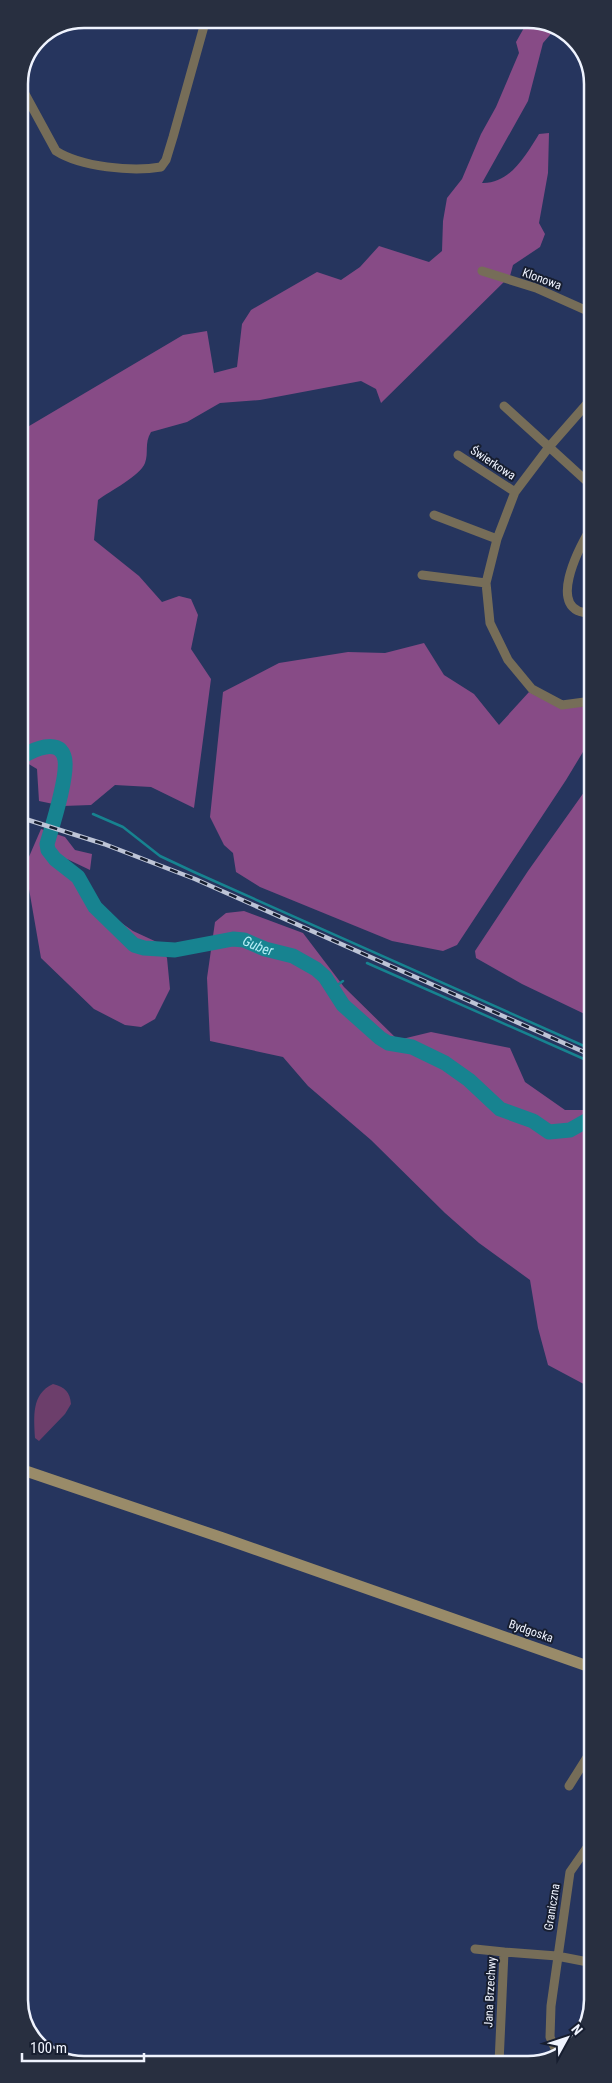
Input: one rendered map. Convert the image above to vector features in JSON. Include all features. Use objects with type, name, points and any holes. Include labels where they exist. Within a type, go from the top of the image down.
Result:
[{"type":"main road","name":"Bydgoska","points":[[28,1472],[584,1665]]},
{"type":"street","points":[[28,99],[56,151],[66,158],[90,165],[150,169],[160,167],[166,160],[203,28]]},
{"type":"street","name":"Klonowa","points":[[482,271],[536,288],[584,309]]},
{"type":"street","points":[[504,406],[584,479]]},
{"type":"street","name":"Świerkowa","points":[[584,407],[549,447],[515,492],[497,539],[486,583],[490,623],[508,660],[532,689],[562,704],[584,704]]},
{"type":"street","name":"Świerkowa","points":[[458,455],[515,492]]},
{"type":"street","points":[[434,515],[497,539]]},
{"type":"street","points":[[584,541],[573,561],[568,596],[572,605],[578,611],[584,612]]},
{"type":"street","points":[[422,576],[486,583]]},
{"type":"street","points":[[569,1786],[584,1762]]},
{"type":"street","name":"Graniczna","points":[[555,2048],[550,2037],[551,2006],[557,1956],[570,1872],[584,1852]]},
{"type":"street","points":[[475,1949],[504,1952]]},
{"type":"street","name":"Jana Brzechwy","points":[[499,2056],[504,1952],[557,1956],[584,1961]]},
{"type":"shaded area","points":[[524,28],[540,29],[552,33],[543,43],[528,101],[482,183],[501,179],[523,159],[539,134],[549,133],[548,173],[539,223],[545,234],[540,247],[513,265],[510,276],[381,403],[376,389],[361,381],[260,400],[220,403],[187,422],[151,432],[145,463],[142,468],[131,478],[98,500],[94,540],[139,576],[162,602],[179,596],[191,599],[198,615],[191,649],[211,679],[194,808],[151,787],[115,785],[91,805],[63,806],[39,801],[37,769],[28,764],[28,427],[183,335],[207,331],[214,373],[237,367],[242,324],[251,310],[317,272],[341,280],[360,267],[379,246],[429,262],[442,251],[443,221],[447,198],[462,179],[481,134],[496,107],[519,53],[516,42]]},
{"type":"shaded area","points":[[424,643],[444,675],[474,694],[499,725],[529,692],[562,708],[584,706],[584,750],[457,945],[443,951],[392,941],[260,887],[236,872],[233,853],[224,845],[210,817],[223,692],[279,663],[348,652],[385,653]]},
{"type":"shaded area","points":[[584,792],[584,1014],[522,984],[476,958],[475,951],[528,871]]},
{"type":"shaded area","points":[[41,829],[65,837],[75,850],[92,854],[90,870],[67,859],[93,903],[133,931],[159,943],[167,958],[170,989],[155,1019],[141,1027],[125,1025],[94,1009],[41,958],[28,883],[28,859]]},
{"type":"shaded area","points":[[244,911],[303,933],[344,987],[398,1040],[431,1032],[510,1048],[525,1082],[565,1110],[584,1110],[584,1384],[548,1365],[538,1328],[530,1280],[479,1243],[445,1213],[371,1140],[308,1086],[283,1057],[210,1041],[207,978],[215,922],[226,913]]},
{"type":"shaded area","points":[[53,1384],[66,1391],[71,1404],[65,1414],[39,1441],[35,1438],[35,1407],[41,1394]]},
{"type":"waterway","name":"Guber","points":[[28,754],[45,747],[51,747],[61,751],[64,756],[65,774],[47,844],[48,850],[55,859],[78,877],[95,907],[134,945],[144,948],[175,950],[233,939],[244,940],[265,949],[293,956],[316,969],[325,977],[343,1005],[380,1038],[388,1043],[412,1047],[445,1063],[469,1080],[500,1109],[533,1121],[549,1132],[570,1130],[584,1122]]},
{"type":"waterway","points":[[93,814],[123,827],[160,856],[584,1046]]},
{"type":"waterway","points":[[367,963],[584,1059]]},
{"type":"waterway","points":[[332,989],[343,981]]},
{"type":"railway","points":[[28,820],[104,844],[195,879],[584,1052]]}]
